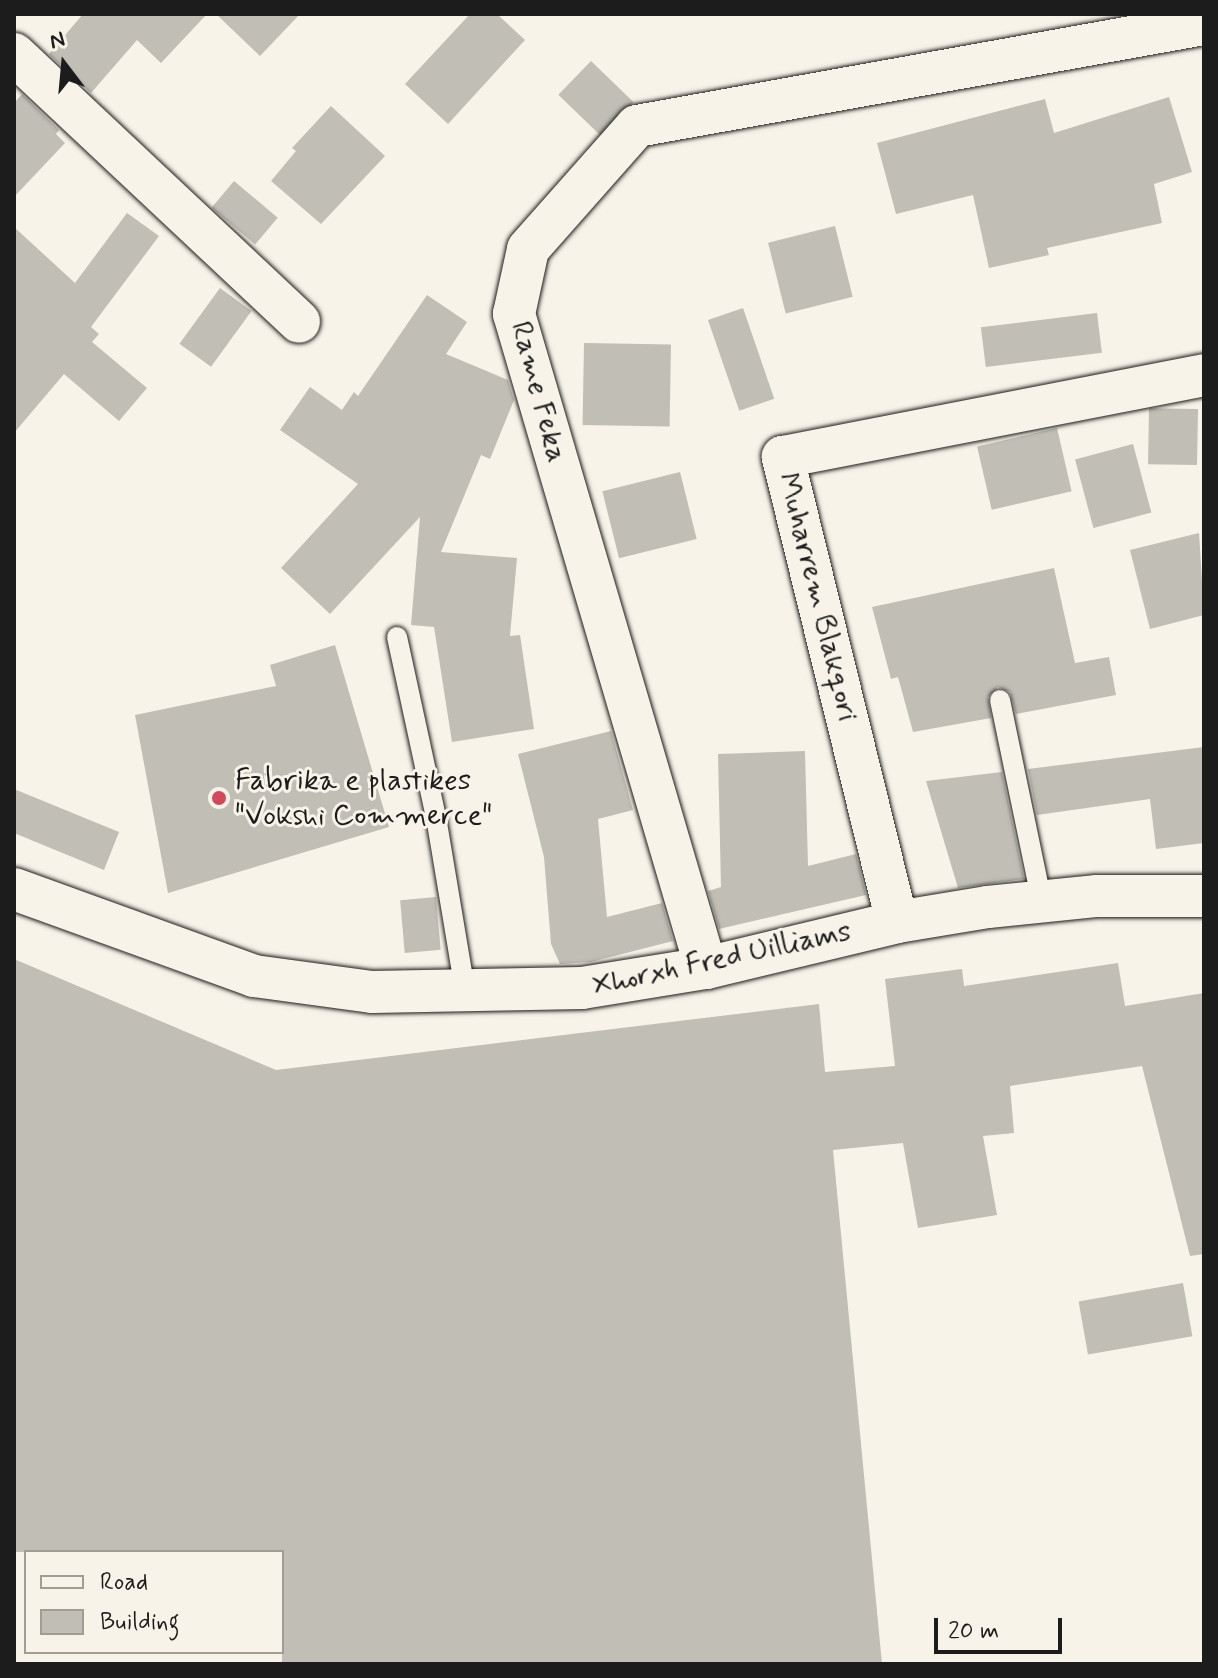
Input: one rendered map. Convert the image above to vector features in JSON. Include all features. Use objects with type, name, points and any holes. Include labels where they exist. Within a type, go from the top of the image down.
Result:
[{"type":"street","name":"Rame Feka","points":[[706,968],[514,314],[528,249],[637,126],[1204,24]]},
{"type":"street","points":[[14,54],[299,322]]},
{"type":"street","name":"Muharrem Blakqori","points":[[897,922],[783,457],[1204,375]]},
{"type":"street","name":"Xhorxh Fred Uilliams","points":[[14,889],[254,976],[372,992],[582,988],[706,968],[897,922],[1042,902],[1204,896]]},
{"type":"lane","points":[[397,637],[436,817],[465,991]]},
{"type":"lane","points":[[1000,700],[1042,902]]},
{"type":"building","points":[[83,14],[207,14],[161,63],[137,40],[91,93],[49,54]]},
{"type":"building","points":[[216,14],[300,14],[260,56]]},
{"type":"building","points":[[470,14],[497,14],[525,40],[448,124],[405,84]]},
{"type":"building","points":[[591,61],[633,102],[601,136],[558,95]]},
{"type":"building","points":[[22,94],[59,130],[56,134],[65,143],[14,197],[14,103]]},
{"type":"building","points":[[1169,97],[1192,172],[1154,184],[1162,223],[1047,248],[1049,255],[989,268],[973,195],[896,214],[877,143],[1045,99],[1054,133]]},
{"type":"building","points":[[331,106],[385,156],[321,224],[271,181],[296,151],[292,148]]},
{"type":"building","points":[[234,181],[278,218],[255,244],[212,208]]},
{"type":"building","points":[[127,213],[159,236],[91,327],[99,334],[92,342],[147,388],[119,421],[64,374],[14,433],[14,227],[75,283]]},
{"type":"building","points":[[835,226],[853,297],[786,314],[768,243]]},
{"type":"building","points":[[220,288],[252,311],[211,367],[179,344]]},
{"type":"building","points":[[427,295],[467,322],[446,354],[508,380],[514,400],[490,459],[481,455],[441,552],[517,558],[510,636],[520,635],[534,729],[452,742],[434,627],[411,625],[420,517],[330,614],[281,568],[358,484],[280,430],[310,387],[342,410],[354,392],[358,396]]},
{"type":"building","points":[[743,308],[774,399],[739,411],[708,320]]},
{"type":"building","points":[[1097,313],[1102,353],[986,367],[981,327]]},
{"type":"building","points":[[584,343],[671,345],[670,427],[583,425]]},
{"type":"building","points":[[1149,408],[1198,409],[1197,465],[1148,464]]},
{"type":"building","points":[[1057,428],[1072,491],[992,510],[977,446]]},
{"type":"building","points":[[1133,444],[1151,513],[1093,528],[1075,460]]},
{"type":"building","points":[[680,472],[697,539],[619,558],[602,491]]},
{"type":"building","points":[[1199,533],[1204,615],[1150,629],[1130,550]]},
{"type":"building","points":[[1054,568],[1075,663],[1109,657],[1116,695],[1016,714],[1010,692],[998,687],[988,697],[991,718],[913,732],[898,677],[891,679],[872,607]]},
{"type":"building","points":[[335,645],[389,827],[168,893],[135,715],[276,686],[270,665]]},
{"type":"building","points":[[611,731],[633,810],[598,819],[607,917],[662,903],[673,941],[591,962],[560,964],[551,944],[544,857],[518,754]]},
{"type":"building","points":[[1204,747],[1204,843],[1156,849],[1150,799],[1037,815],[1028,769]]},
{"type":"building","points":[[805,751],[808,866],[856,854],[866,895],[719,929],[708,891],[721,887],[718,754]]},
{"type":"building","points":[[1002,772],[1024,879],[958,888],[926,781]]},
{"type":"building","points":[[14,789],[119,832],[104,870],[14,833]]},
{"type":"building","points":[[436,897],[441,950],[405,953],[400,900]]},
{"type":"building","points":[[14,959],[276,1070],[819,1004],[825,1072],[895,1066],[885,979],[962,969],[964,986],[1118,963],[1125,1006],[1204,993],[1204,1254],[1190,1256],[1142,1066],[1010,1086],[1014,1133],[983,1136],[997,1215],[918,1228],[903,1143],[833,1150],[882,1664],[282,1664],[284,1550],[14,1552]]},
{"type":"building","points":[[1183,1283],[1192,1336],[1088,1355],[1079,1301]]},
{"type":"place","name":"Fabrika e plastikes \"Vokshi Commerce\"","points":[[219,798]]}]
